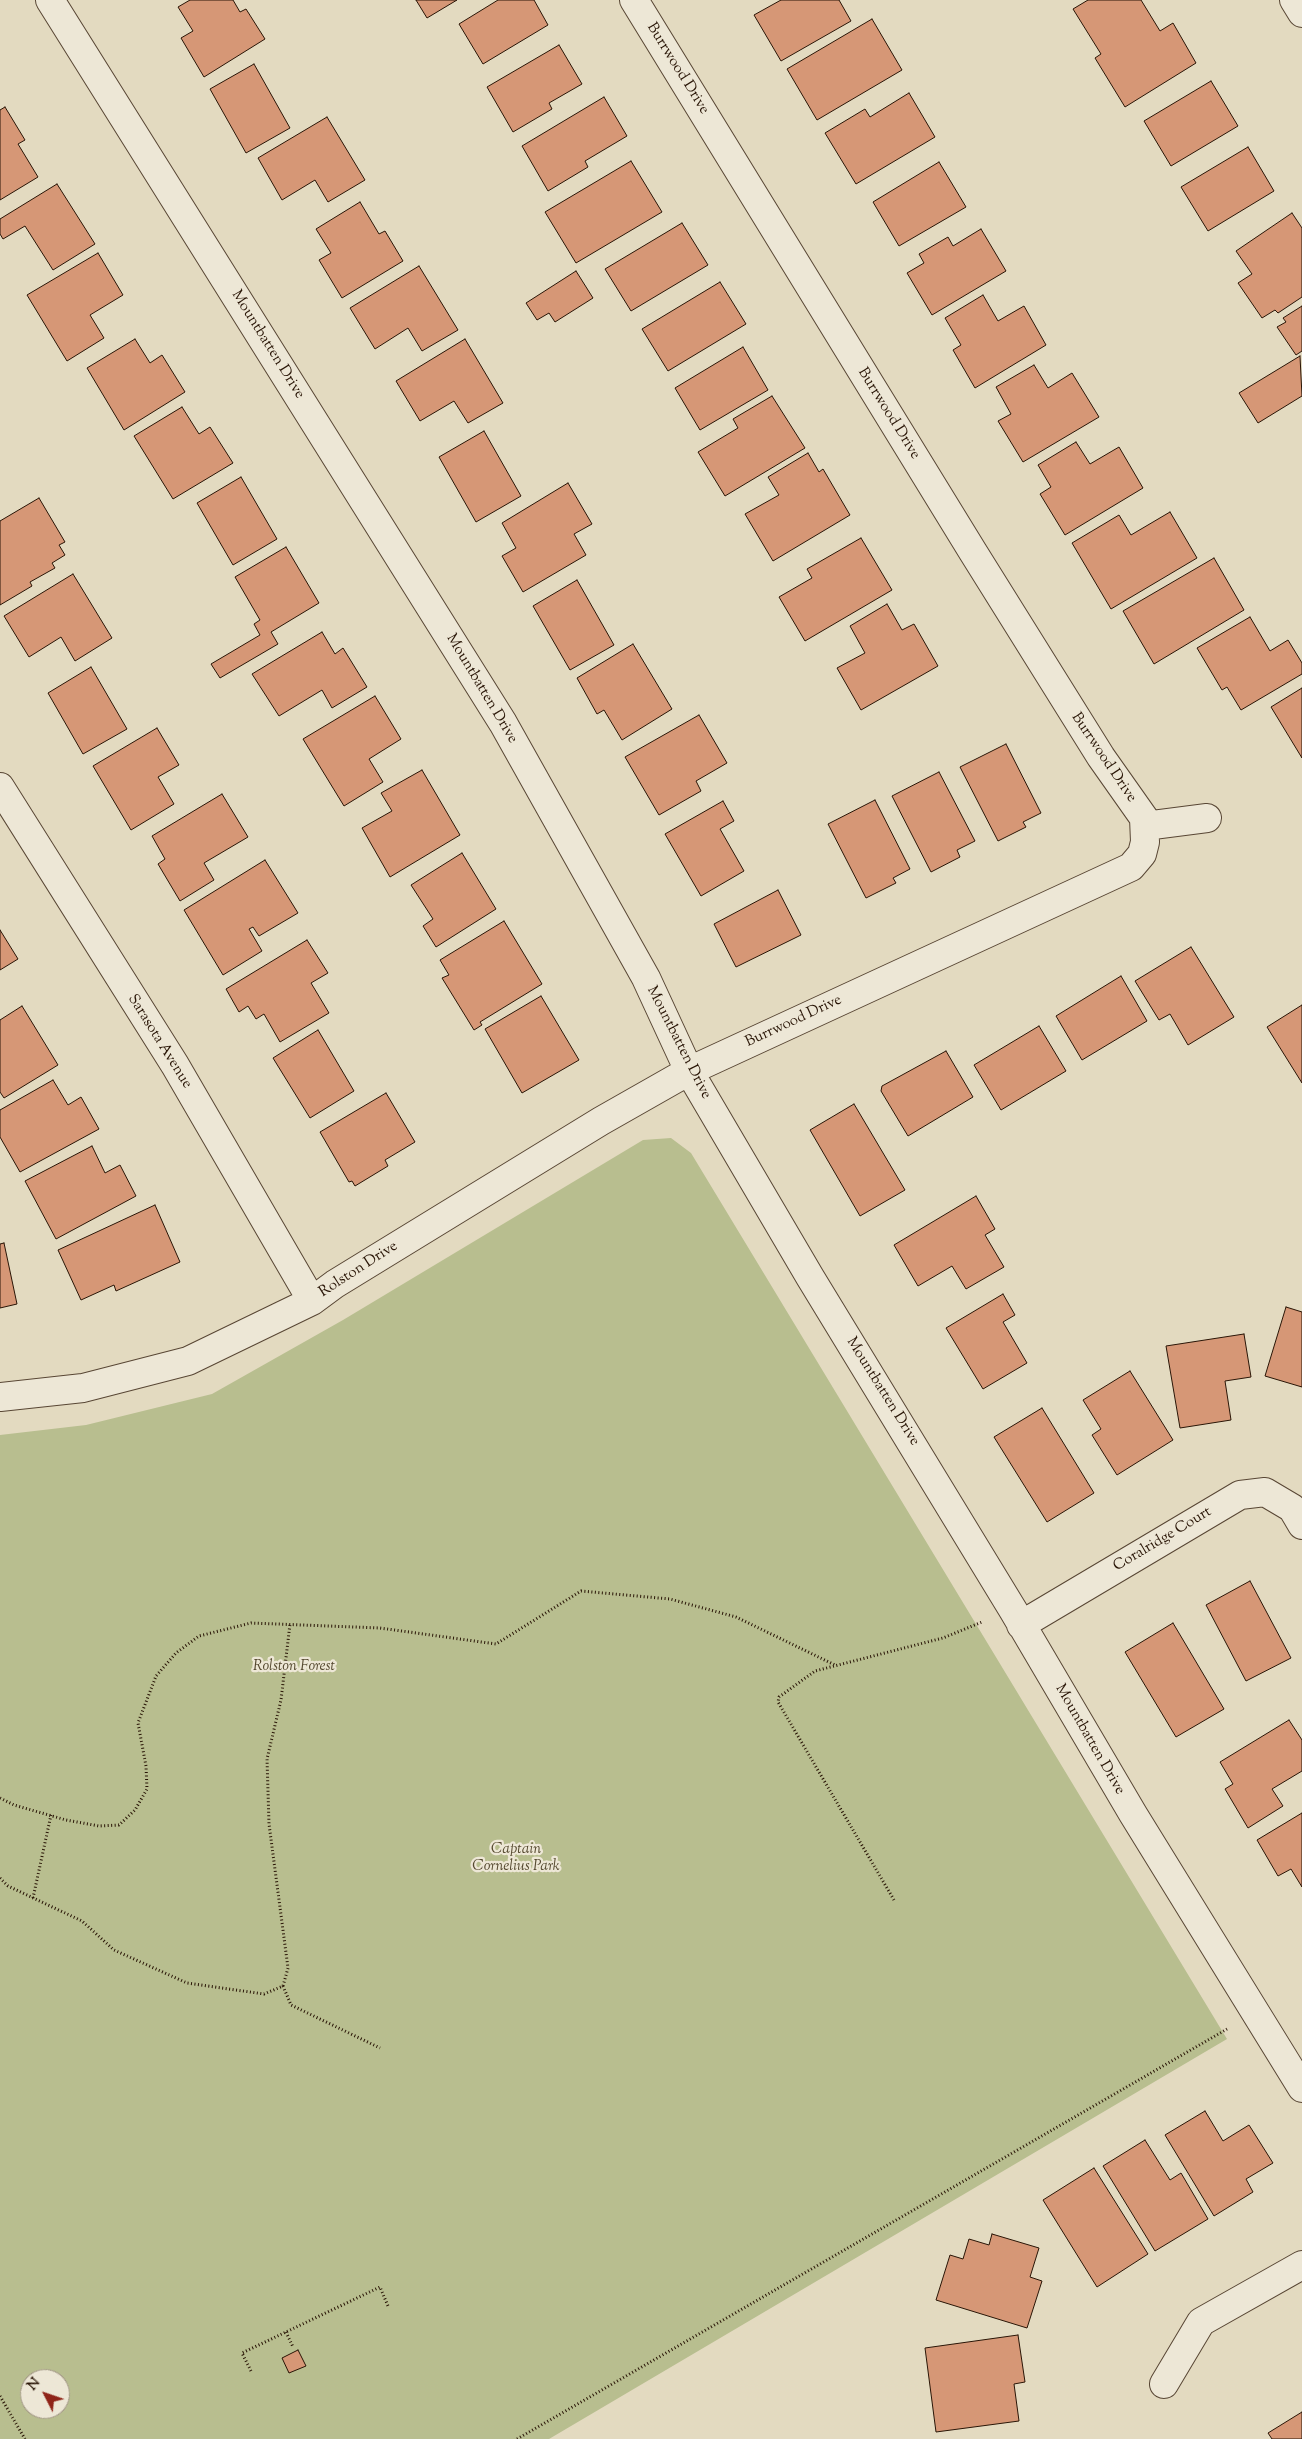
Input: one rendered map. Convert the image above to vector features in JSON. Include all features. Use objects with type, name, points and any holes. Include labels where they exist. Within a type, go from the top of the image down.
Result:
[{"type":"street","name":"Mountbatten Drive","points":[[50,0],[503,723],[646,978],[689,1071],[810,1277],[1017,1617],[1132,1814],[1302,2088]]},
{"type":"street","name":"Burrwood Drive","points":[[634,0],[973,552],[1101,757],[1144,818],[1145,826],[1145,842],[1142,854],[1131,867],[689,1071]]},
{"type":"street","points":[[1294,0],[1302,13]]},
{"type":"street","name":"Sarasota Avenue","points":[[0,787],[175,1065],[312,1301]]},
{"type":"street","points":[[1145,826],[1207,818]]},
{"type":"street","name":"Rolston Drive","points":[[0,1398],[83,1388],[188,1361],[312,1301],[335,1284],[560,1146],[689,1071]]},
{"type":"street","name":"Coralridge Court","points":[[1017,1617],[1240,1495],[1265,1492],[1292,1508],[1302,1525]]},
{"type":"street","points":[[1164,2384],[1201,2322],[1302,2266]]},
{"type":"path","points":[[0,1798],[51,1815],[99,1826],[119,1825],[135,1810],[147,1789],[146,1766],[138,1723],[156,1676],[176,1653],[199,1636],[252,1623],[380,1628],[496,1644],[581,1591],[670,1599],[736,1617],[835,1665]]},
{"type":"path","points":[[894,1900],[778,1702],[779,1697],[815,1671],[1017,1617]]},
{"type":"path","points":[[290,1624],[281,1700],[267,1759],[269,1824],[288,1968],[283,1986],[291,2005],[380,2048]]},
{"type":"path","points":[[33,1898],[51,1815]]},
{"type":"path","points":[[0,1878],[8,1886],[82,1921],[114,1950],[187,1983],[264,1994],[283,1986]]},
{"type":"path","points":[[517,2439],[1256,2013]]},
{"type":"path","points":[[251,2371],[242,2353],[286,2332],[380,2288],[388,2306]]},
{"type":"path","points":[[286,2332],[293,2347]]},
{"type":"path","points":[[0,2396],[25,2439]]},
{"type":"green space","name":"Captain Cornelius Park","points":[[671,1138],[691,1153],[1227,2039],[549,2439],[0,2439],[0,1435],[86,1425],[212,1394],[343,1320],[643,1140]]},
{"type":"building","points":[[190,0],[233,0],[240,12],[246,9],[265,39],[204,77],[181,38],[193,31],[178,7]]},
{"type":"building","points":[[416,0],[457,0],[427,18]]},
{"type":"building","points":[[498,0],[534,0],[548,25],[483,64],[459,24]]},
{"type":"building","points":[[781,0],[839,0],[851,21],[781,61],[754,15]]},
{"type":"building","points":[[1088,0],[1141,0],[1160,31],[1173,23],[1196,63],[1125,107],[1095,58],[1101,54],[1073,9]]},
{"type":"building","points":[[872,19],[902,70],[817,120],[787,69]]},
{"type":"building","points":[[559,45],[582,84],[549,103],[552,109],[513,132],[487,87]]},
{"type":"building","points":[[254,64],[290,128],[246,153],[210,89]]},
{"type":"building","points":[[1211,81],[1238,126],[1171,166],[1144,121]]},
{"type":"building","points":[[909,93],[935,137],[856,184],[825,133],[865,109],[870,117]]},
{"type":"building","points":[[604,97],[627,136],[585,161],[588,167],[548,191],[522,146]]},
{"type":"building","points":[[5,107],[25,140],[18,144],[38,177],[0,200],[0,110]]},
{"type":"building","points":[[327,117],[365,180],[328,202],[315,180],[282,200],[258,158]]},
{"type":"building","points":[[1248,147],[1274,191],[1208,231],[1181,187]]},
{"type":"building","points":[[631,161],[662,212],[576,263],[545,212]]},
{"type":"building","points":[[939,162],[966,207],[899,246],[873,202]]},
{"type":"building","points":[[57,184],[95,244],[53,270],[25,226],[3,239],[0,234],[0,219]]},
{"type":"building","points":[[360,202],[379,234],[385,231],[403,261],[342,298],[319,260],[331,253],[316,229]]},
{"type":"building","points":[[1292,213],[1302,228],[1302,297],[1278,313],[1275,310],[1262,318],[1238,283],[1252,274],[1236,251]]},
{"type":"building","points":[[682,223],[708,265],[631,311],[605,269]]},
{"type":"building","points":[[981,229],[1006,271],[932,315],[907,273],[924,263],[919,254],[948,237],[953,246]]},
{"type":"building","points":[[98,253],[123,295],[90,315],[104,338],[67,361],[27,295]]},
{"type":"building","points":[[419,266],[458,330],[422,351],[408,328],[375,349],[350,308]]},
{"type":"building","points":[[576,271],[593,298],[555,322],[549,313],[537,320],[526,303]]},
{"type":"building","points":[[720,282],[746,324],[668,371],[642,329]]},
{"type":"building","points":[[983,295],[998,321],[1024,306],[1046,345],[975,388],[953,350],[961,345],[945,318]]},
{"type":"building","points":[[1302,306],[1302,351],[1296,355],[1277,327],[1286,322],[1283,318]]},
{"type":"building","points":[[135,339],[150,363],[162,355],[185,392],[124,430],[87,368]]},
{"type":"building","points":[[465,339],[503,403],[468,423],[454,401],[420,421],[396,381]]},
{"type":"building","points":[[743,347],[768,390],[700,430],[675,388]]},
{"type":"building","points":[[1300,356],[1302,396],[1258,423],[1239,393]]},
{"type":"building","points":[[1034,365],[1048,388],[1072,373],[1099,417],[1023,462],[998,421],[1011,414],[996,387]]},
{"type":"building","points":[[772,396],[805,448],[725,496],[698,452],[738,428],[733,419]]},
{"type":"building","points":[[182,407],[199,434],[210,427],[233,463],[173,499],[134,436]]},
{"type":"building","points":[[484,431],[521,496],[476,522],[439,457]]},
{"type":"building","points":[[1076,442],[1090,464],[1119,447],[1143,488],[1065,535],[1040,494],[1051,487],[1038,465]]},
{"type":"building","points":[[808,453],[819,472],[823,469],[850,515],[773,561],[745,514],[779,495],[768,477]]},
{"type":"building","points":[[241,477],[277,539],[233,565],[197,503]]},
{"type":"building","points":[[568,483],[592,524],[574,534],[586,555],[523,592],[502,556],[516,548],[502,523]]},
{"type":"building","points":[[39,498],[65,542],[59,545],[65,555],[52,563],[55,568],[30,582],[32,586],[0,605],[0,521]]},
{"type":"building","points":[[1170,512],[1197,558],[1111,609],[1072,543],[1119,515],[1131,535]]},
{"type":"building","points":[[861,538],[892,590],[805,641],[779,597],[812,578],[807,569]]},
{"type":"building","points":[[286,547],[319,603],[271,632],[278,644],[220,678],[211,664],[260,635],[254,624],[260,620],[235,577]]},
{"type":"building","points":[[1214,558],[1244,610],[1154,664],[1123,611]]},
{"type":"building","points":[[73,574],[112,638],[75,661],[61,637],[29,657],[4,616]]},
{"type":"building","points":[[577,580],[614,645],[570,670],[533,606]]},
{"type":"building","points":[[887,604],[902,630],[914,624],[938,666],[861,710],[837,668],[865,653],[850,626]]},
{"type":"building","points":[[1250,617],[1270,651],[1288,640],[1302,663],[1302,674],[1241,710],[1227,687],[1222,690],[1197,648]]},
{"type":"building","points":[[322,632],[335,654],[343,648],[367,687],[332,708],[322,690],[279,716],[252,674]]},
{"type":"building","points":[[633,644],[672,709],[622,740],[604,710],[597,714],[577,678]]},
{"type":"building","points":[[91,667],[127,729],[83,754],[48,693]]},
{"type":"building","points":[[1302,688],[1302,758],[1271,707]]},
{"type":"building","points":[[375,696],[401,739],[369,759],[383,782],[344,806],[303,739]]},
{"type":"building","points":[[699,715],[727,763],[696,781],[701,791],[659,815],[625,757]]},
{"type":"building","points":[[157,728],[179,765],[158,777],[174,804],[131,830],[93,766]]},
{"type":"building","points":[[1006,744],[1041,813],[1023,822],[1026,827],[998,841],[960,767]]},
{"type":"building","points":[[422,770],[460,835],[390,877],[362,828],[392,811],[381,793]]},
{"type":"building","points":[[939,772],[975,841],[957,850],[960,857],[931,872],[892,796]]},
{"type":"building","points":[[222,794],[248,837],[204,863],[214,880],[180,901],[158,864],[165,859],[152,836]]},
{"type":"building","points":[[875,800],[910,869],[893,878],[896,883],[866,898],[828,824]]},
{"type":"building","points":[[723,801],[734,821],[720,829],[744,871],[701,896],[665,834]]},
{"type":"building","points":[[462,853],[496,909],[436,947],[423,926],[433,919],[411,885]]},
{"type":"building","points":[[265,860],[298,913],[259,936],[253,927],[249,929],[262,951],[223,975],[184,910]]},
{"type":"building","points":[[778,890],[801,935],[736,967],[714,924]]},
{"type":"building","points":[[504,921],[542,984],[480,1022],[482,1025],[474,1030],[442,978],[449,975],[440,960]]},
{"type":"building","points":[[0,930],[18,959],[0,970]]},
{"type":"building","points":[[307,940],[328,973],[311,983],[329,1013],[280,1042],[264,1014],[256,1019],[248,1006],[239,1012],[226,989]]},
{"type":"building","points":[[1191,947],[1234,1017],[1188,1045],[1170,1014],[1159,1020],[1135,981]]},
{"type":"building","points":[[1121,976],[1147,1021],[1082,1060],[1056,1016]]},
{"type":"building","points":[[541,996],[579,1060],[522,1093],[485,1029]]},
{"type":"building","points":[[1302,1005],[1302,1083],[1267,1027]]},
{"type":"building","points":[[22,1006],[58,1065],[4,1098],[0,1092],[0,1020]]},
{"type":"building","points":[[1039,1026],[1066,1071],[1001,1110],[974,1065]]},
{"type":"building","points":[[318,1030],[354,1091],[310,1118],[273,1058]]},
{"type":"building","points":[[946,1051],[973,1097],[908,1136],[881,1091],[882,1086]]},
{"type":"building","points":[[53,1080],[68,1105],[81,1097],[99,1129],[20,1172],[0,1137],[0,1110]]},
{"type":"building","points":[[386,1093],[415,1142],[385,1160],[388,1166],[355,1186],[352,1181],[349,1182],[320,1132]]},
{"type":"building","points":[[854,1104],[905,1190],[860,1216],[810,1130]]},
{"type":"building","points":[[92,1146],[105,1173],[120,1165],[136,1196],[56,1239],[25,1181]]},
{"type":"building","points":[[976,1196],[995,1229],[985,1235],[1004,1267],[966,1289],[952,1266],[918,1286],[894,1245]]},
{"type":"building","points":[[155,1205],[180,1262],[116,1291],[114,1285],[81,1300],[58,1250]]},
{"type":"building","points":[[4,1243],[17,1304],[0,1308],[0,1244]]},
{"type":"building","points":[[1003,1294],[1015,1315],[1003,1322],[1027,1363],[983,1389],[946,1328]]},
{"type":"building","points":[[1286,1307],[1302,1312],[1302,1387],[1265,1376]]},
{"type":"building","points":[[1244,1334],[1251,1377],[1225,1381],[1231,1420],[1180,1428],[1166,1346]]},
{"type":"building","points":[[1130,1371],[1173,1440],[1117,1475],[1092,1435],[1101,1429],[1083,1400]]},
{"type":"building","points":[[1042,1408],[1094,1493],[1047,1522],[994,1437]]},
{"type":"building","points":[[1250,1581],[1291,1658],[1246,1681],[1206,1605]]},
{"type":"building","points":[[1173,1623],[1224,1709],[1176,1737],[1125,1652]]},
{"type":"building","points":[[1289,1720],[1302,1740],[1302,1771],[1272,1789],[1283,1806],[1248,1828],[1225,1789],[1233,1784],[1220,1762]]},
{"type":"building","points":[[1302,1813],[1302,1887],[1291,1869],[1278,1876],[1257,1840]]},
{"type":"building","points":[[1205,2111],[1223,2141],[1249,2125],[1273,2163],[1246,2179],[1253,2192],[1214,2216],[1165,2135]]},
{"type":"building","points":[[1145,2140],[1170,2180],[1181,2173],[1208,2219],[1155,2251],[1103,2166]]},
{"type":"building","points":[[1094,2168],[1148,2254],[1097,2287],[1043,2200]]},
{"type":"building","points":[[992,2234],[1039,2248],[1030,2277],[1042,2281],[1027,2328],[936,2300],[950,2255],[963,2259],[969,2239],[989,2245]]},
{"type":"building","points":[[1018,2335],[1025,2382],[1014,2384],[1019,2421],[936,2432],[925,2348]]},
{"type":"building","points":[[298,2350],[306,2366],[289,2373],[282,2358]]},
{"type":"building","points":[[1302,2412],[1302,2439],[1272,2439],[1268,2433]]},
{"type":"park label","name":"Rolston Forest","points":[[294,1667]]}]
